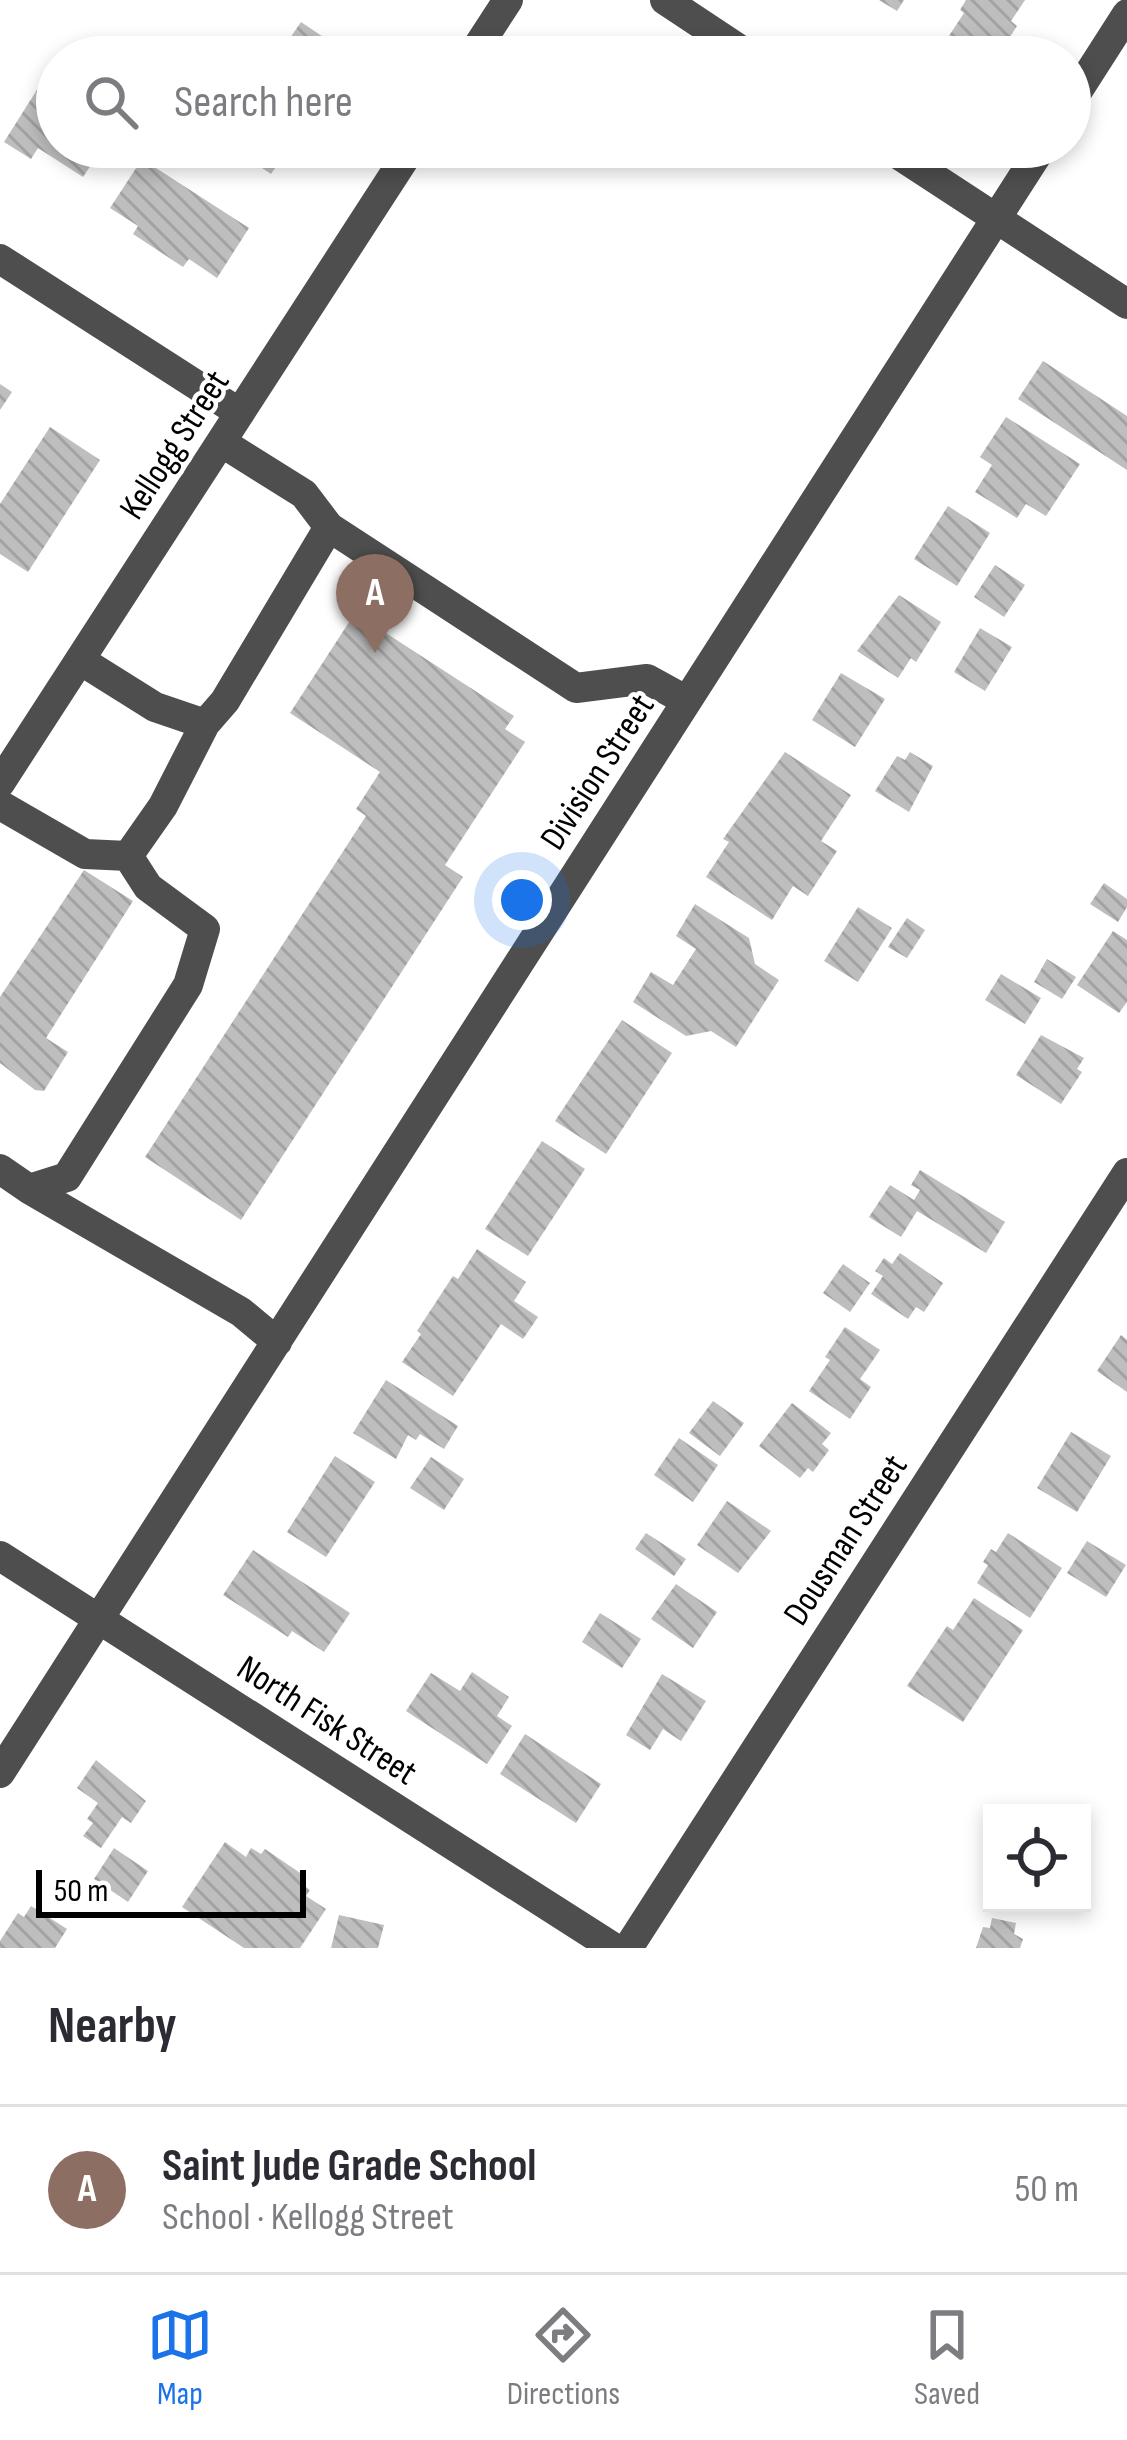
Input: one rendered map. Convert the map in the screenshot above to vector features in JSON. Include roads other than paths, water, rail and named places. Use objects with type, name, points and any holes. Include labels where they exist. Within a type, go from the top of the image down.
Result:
[{"type":"street","points":[[485,36],[508,0]]},
{"type":"street","points":[[665,0],[719,36]]},
{"type":"street","points":[[1091,70],[1127,14]]},
{"type":"street","name":"Kellogg Street","points":[[0,783],[398,168]]},
{"type":"street","points":[[918,168],[1127,304]]},
{"type":"street","name":"Division Street","points":[[0,1773],[1028,168]]},
{"type":"street","points":[[0,259],[240,413]]},
{"type":"street","points":[[220,442],[304,494],[328,527],[576,688],[647,680],[687,701]]},
{"type":"street","points":[[128,856],[163,806],[205,724],[225,701],[328,527]]},
{"type":"street","points":[[80,660],[155,707],[205,724]]},
{"type":"street","points":[[0,805],[85,854],[128,856]]},
{"type":"street","points":[[28,1189],[67,1177],[188,985],[206,929],[148,886],[128,856]]},
{"type":"street","points":[[0,1169],[241,1312],[277,1342]]},
{"type":"street","name":"Dousman Street","points":[[628,1948],[1127,1173]]},
{"type":"street","name":"North Fisk Street","points":[[0,1556],[614,1948]]},
{"type":"place","name":"Saint Jude Grade School","points":[[375,653]]}]
